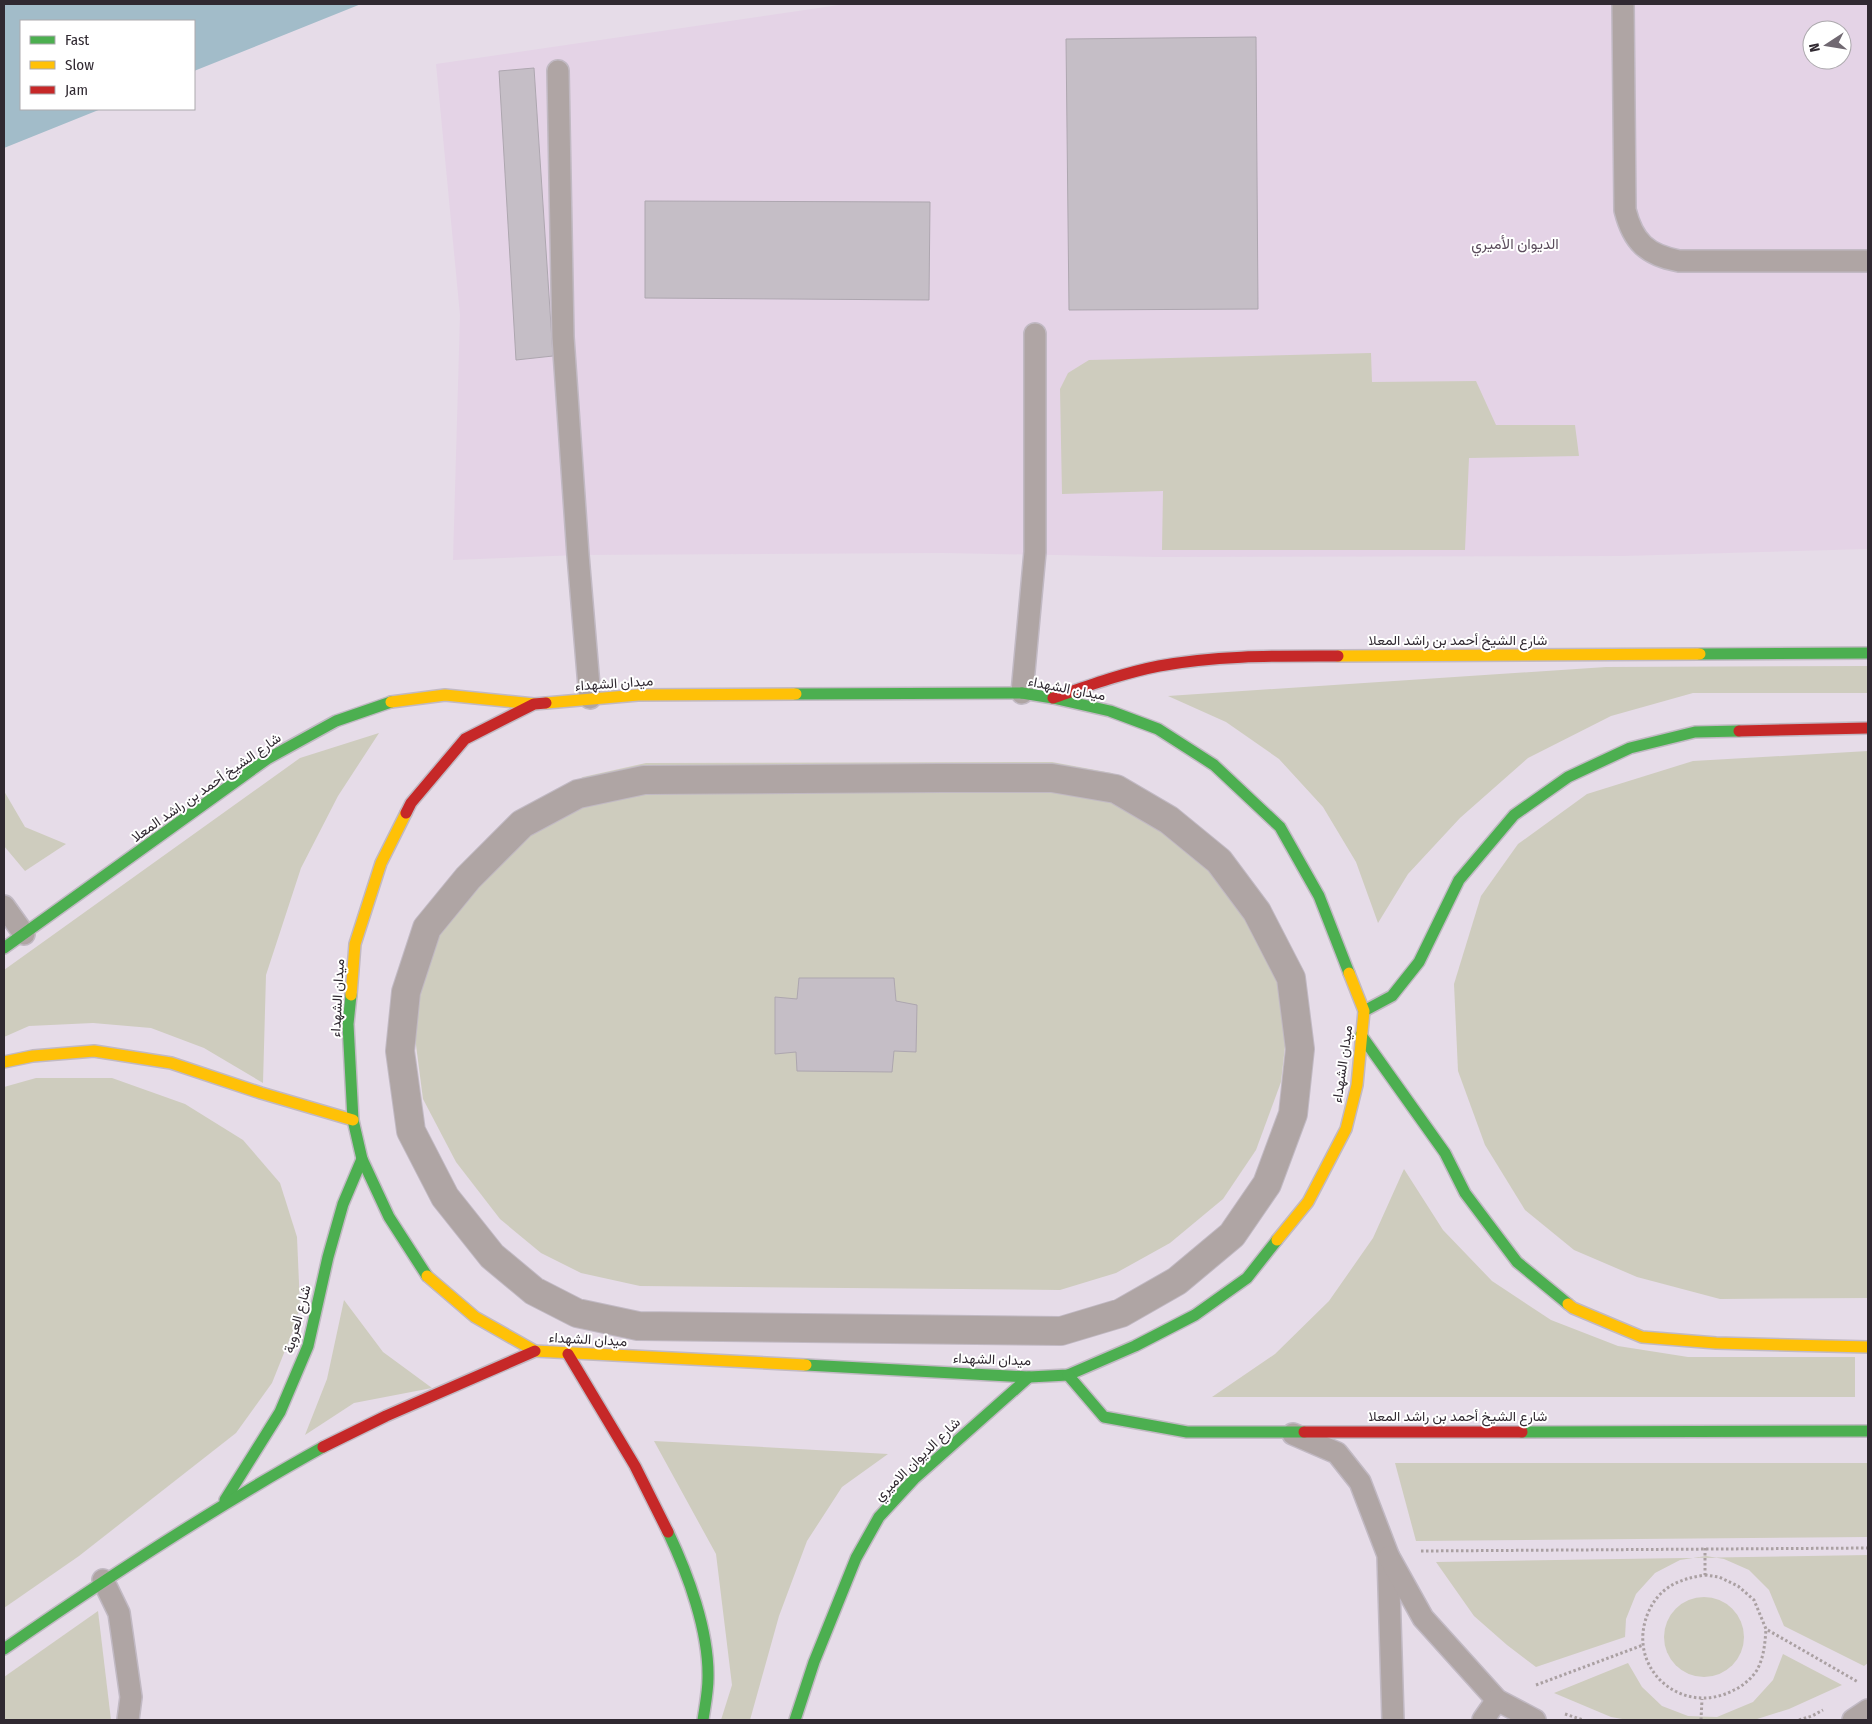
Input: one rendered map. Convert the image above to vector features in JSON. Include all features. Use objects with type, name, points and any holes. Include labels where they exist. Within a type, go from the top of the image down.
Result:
[{"type":"main road","name":"شارع الشيخ أحمد بن راشد المعلا","points":[[1054,698],[1112,678],[1159,667],[1211,659],[1278,656],[1868,653]]},
{"type":"main road","name":"ميدان الشهداء","points":[[1022,693],[1054,698],[1110,711],[1158,729],[1214,765],[1280,827],[1318,896],[1364,1011],[1357,1085],[1346,1129],[1308,1202],[1248,1278],[1195,1315],[1135,1346],[1068,1375],[1029,1377],[535,1351],[475,1317],[429,1279],[389,1217],[362,1159],[353,1120],[348,1024],[355,944],[381,863],[411,803],[464,739],[534,704],[590,698],[638,695],[1022,693]]},
{"type":"main road","name":"شارع الشيخ أحمد بن راشد المعلا","points":[[4,948],[267,759],[336,721],[386,703],[445,695],[534,704]]},
{"type":"main road","points":[[1364,1011],[1392,996],[1420,962],[1459,880],[1514,815],[1568,777],[1630,748],[1694,732],[1868,728]]},
{"type":"main road","points":[[1361,1035],[1445,1153],[1465,1193],[1517,1262],[1573,1308],[1642,1337],[1716,1343],[1868,1347]]},
{"type":"main road","points":[[4,1062],[33,1056],[94,1051],[171,1063],[261,1093],[353,1120]]},
{"type":"main road","name":"شارع العروبة","points":[[223,1503],[280,1412],[308,1346],[330,1248],[344,1204],[362,1159]]},
{"type":"main road","name":"شارع العروبة","points":[[4,1649],[103,1580],[223,1503],[336,1440],[535,1351]]},
{"type":"main road","points":[[568,1354],[668,1528],[699,1608],[708,1672],[703,1720]]},
{"type":"main road","name":"شارع الشيخ أحمد بن راشد المعلا","points":[[1068,1375],[1104,1417],[1187,1432],[1868,1431]]},
{"type":"main road","name":"شارع الديوان الاميري","points":[[795,1720],[814,1662],[856,1558],[878,1517],[921,1473],[1029,1377]]},
{"type":"street","points":[[1052,778],[1116,789],[1169,820],[1219,861],[1256,912],[1291,978],[1300,1049],[1293,1114],[1267,1184],[1232,1235],[1177,1281],[1121,1313],[1061,1331],[946,1330],[638,1326],[577,1313],[534,1292],[492,1256],[445,1197],[411,1131],[400,1050],[406,992],[427,928],[468,878],[522,824],[578,794],[644,780],[1052,778]]},
{"type":"lane","points":[[1623,4],[1625,210],[1629,226],[1637,240],[1649,251],[1663,258],[1679,261],[1868,261]]},
{"type":"lane","points":[[558,71],[564,337],[578,555],[590,698]]},
{"type":"lane","points":[[1022,693],[1035,552],[1035,334]]},
{"type":"lane","points":[[4,906],[24,934]]},
{"type":"lane","points":[[1286,1431],[1337,1453],[1360,1482],[1388,1555],[1423,1618],[1496,1700],[1535,1720]]},
{"type":"lane","points":[[1388,1555],[1393,1720]]},
{"type":"lane","points":[[103,1580],[119,1613],[131,1697],[128,1720]]},
{"type":"lane","points":[[1483,1720],[1496,1700]]},
{"type":"lane","points":[[1853,1720],[1868,1710]]},
{"type":"path","points":[[1705,1548],[1705,1575]]},
{"type":"path","points":[[1418,1551],[1868,1548]]},
{"type":"path","points":[[1705,1575],[1719,1577],[1738,1586],[1754,1600],[1766,1629],[1764,1650],[1756,1670],[1742,1686],[1723,1696],[1702,1699],[1685,1696],[1670,1688],[1657,1676],[1648,1662],[1643,1645],[1644,1624],[1652,1604],[1666,1588],[1685,1578],[1705,1575]]},
{"type":"path","points":[[1766,1629],[1864,1685]]},
{"type":"path","points":[[1527,1688],[1643,1645]]},
{"type":"path","points":[[1702,1699],[1702,1720]]},
{"type":"shaded area","name":"الديوان الأميري","points":[[846,4],[1868,4],[1868,549],[1624,556],[1157,557],[943,553],[578,555],[453,560],[460,315],[436,64]],"holes":[[[1255,37],[1258,309],[1069,310],[1066,39]],[[534,68],[553,356],[517,360],[499,71]],[[645,201],[929,202],[929,299],[645,298]]]},
{"type":"shaded area","points":[[1371,353],[1372,382],[1476,381],[1496,425],[1575,425],[1579,456],[1469,458],[1465,550],[1162,550],[1163,491],[1062,494],[1060,389],[1068,373],[1089,360]]},
{"type":"shaded area","points":[[1868,666],[1868,693],[1693,693],[1611,716],[1528,758],[1460,818],[1408,874],[1378,923],[1356,862],[1323,807],[1279,759],[1226,722],[1168,696],[1606,667]]},
{"type":"shaded area","points":[[379,733],[338,796],[301,868],[266,975],[263,1083],[204,1048],[151,1028],[93,1023],[29,1026],[4,1037],[4,970],[300,758]]},
{"type":"shaded area","points":[[1868,751],[1868,1298],[1720,1299],[1637,1277],[1574,1250],[1525,1210],[1485,1145],[1458,1071],[1454,984],[1481,896],[1518,844],[1587,794],[1693,761]]},
{"type":"shaded area","points":[[1052,762],[1112,773],[1162,802],[1280,954],[1288,1020],[1281,1082],[1256,1150],[1223,1199],[1170,1243],[1116,1273],[1060,1290],[640,1286],[581,1273],[541,1253],[500,1219],[456,1162],[423,1099],[413,1022],[438,905],[530,806],[583,777],[646,763]]},
{"type":"shaded area","points":[[4,791],[25,827],[66,844],[25,871],[4,846]]},
{"type":"shaded area","points":[[36,1078],[112,1078],[185,1104],[243,1140],[280,1183],[297,1237],[300,1306],[296,1323],[272,1383],[236,1433],[79,1556],[4,1608],[4,1087]]},
{"type":"shaded area","points":[[1404,1169],[1443,1230],[1492,1281],[1551,1320],[1618,1346],[1688,1357],[1855,1357],[1855,1397],[1212,1397],[1275,1354],[1329,1301],[1373,1238]]},
{"type":"shaded area","points":[[344,1300],[383,1352],[432,1388],[354,1403],[305,1435],[327,1379]]},
{"type":"shaded area","points":[[654,1441],[888,1454],[842,1487],[807,1541],[779,1616],[750,1720],[721,1720],[732,1685],[716,1554]]},
{"type":"shaded area","points":[[1395,1463],[1868,1463],[1868,1537],[1416,1541]]},
{"type":"shaded area","points":[[1868,1555],[1868,1663],[1864,1666],[1784,1626],[1769,1590],[1749,1570],[1715,1557]]},
{"type":"shaded area","points":[[1694,1558],[1680,1560],[1655,1573],[1636,1594],[1626,1619],[1625,1637],[1536,1667],[1474,1616],[1436,1562]]},
{"type":"shaded area","points":[[1704,1597],[1719,1600],[1732,1609],[1741,1622],[1744,1637],[1741,1652],[1732,1665],[1719,1674],[1704,1677],[1689,1674],[1676,1665],[1667,1652],[1664,1637],[1667,1622],[1676,1609],[1689,1600]]},
{"type":"shaded area","points":[[98,1611],[111,1720],[4,1720],[4,1677]]},
{"type":"shaded area","points":[[1783,1654],[1842,1685],[1789,1709],[1754,1720],[1628,1720],[1611,1717],[1554,1693],[1628,1663],[1642,1687],[1662,1706],[1688,1716],[1717,1717],[1753,1702],[1773,1680]]},
{"type":"water","points":[[4,4],[361,4],[195,71],[195,20],[20,20],[20,110],[99,110],[4,148]]},
{"type":"building","points":[[1256,37],[1258,309],[1069,310],[1066,39]]},
{"type":"building","points":[[534,68],[553,356],[516,360],[499,71]]},
{"type":"building","points":[[645,201],[930,202],[929,300],[645,298]]},
{"type":"building","points":[[799,978],[894,978],[896,1001],[917,1005],[916,1052],[894,1051],[892,1072],[797,1071],[796,1052],[775,1054],[775,997],[797,999]]},
{"type":"traffic: fast","points":[[1700,654],[1868,653]]},
{"type":"traffic: fast","points":[[1022,693],[1110,711],[1158,729],[1214,765],[1280,827],[1319,896],[1349,973]]},
{"type":"traffic: fast","points":[[796,694],[1022,693]]},
{"type":"traffic: fast","points":[[4,948],[267,759],[336,721],[391,702]]},
{"type":"traffic: fast","points":[[1364,1011],[1392,996],[1419,962],[1459,880],[1514,815],[1568,777],[1630,748],[1695,732],[1739,731]]},
{"type":"traffic: fast","points":[[351,995],[348,1024],[353,1120],[362,1159],[389,1217],[427,1276]]},
{"type":"traffic: fast","points":[[1361,1035],[1445,1153],[1465,1193],[1517,1262],[1568,1304]]},
{"type":"traffic: fast","points":[[225,1500],[280,1412],[308,1346],[328,1257],[343,1204],[362,1159]]},
{"type":"traffic: fast","points":[[806,1365],[1029,1377],[1068,1375],[1135,1346],[1195,1315],[1247,1278],[1277,1240]]},
{"type":"traffic: fast","points":[[1068,1375],[1104,1417],[1187,1432],[1304,1432]]},
{"type":"traffic: fast","points":[[795,1720],[814,1662],[856,1558],[879,1517],[914,1479],[1029,1377]]},
{"type":"traffic: fast","points":[[1522,1432],[1868,1431]]},
{"type":"traffic: fast","points":[[4,1649],[161,1544],[241,1494],[323,1447]]},
{"type":"traffic: fast","points":[[668,1532],[690,1584],[705,1641],[708,1678],[703,1720]]},
{"type":"traffic: slow","points":[[1338,656],[1700,654]]},
{"type":"traffic: slow","points":[[546,703],[638,695],[796,694]]},
{"type":"traffic: slow","points":[[391,702],[445,695],[534,704]]},
{"type":"traffic: slow","points":[[351,995],[355,944],[381,863],[406,813]]},
{"type":"traffic: slow","points":[[1277,1240],[1308,1202],[1346,1129],[1357,1085],[1364,1011],[1349,973]]},
{"type":"traffic: slow","points":[[4,1062],[33,1056],[94,1051],[171,1063],[261,1093],[353,1120]]},
{"type":"traffic: slow","points":[[427,1276],[475,1317],[535,1351],[806,1365]]},
{"type":"traffic: slow","points":[[1568,1304],[1573,1308],[1642,1337],[1716,1343],[1868,1347]]},
{"type":"traffic: jam","points":[[1053,698],[1132,672],[1181,662],[1248,657],[1338,656]]},
{"type":"traffic: jam","points":[[406,813],[411,803],[465,739],[534,704],[546,703]]},
{"type":"traffic: jam","points":[[1739,731],[1868,728]]},
{"type":"traffic: jam","points":[[323,1447],[386,1416],[535,1351]]},
{"type":"traffic: jam","points":[[568,1354],[635,1466],[668,1532]]},
{"type":"traffic: jam","points":[[1304,1432],[1522,1432]]},
{"type":"district","name":"الديوان الأميري","points":[[1515,244]]}]
